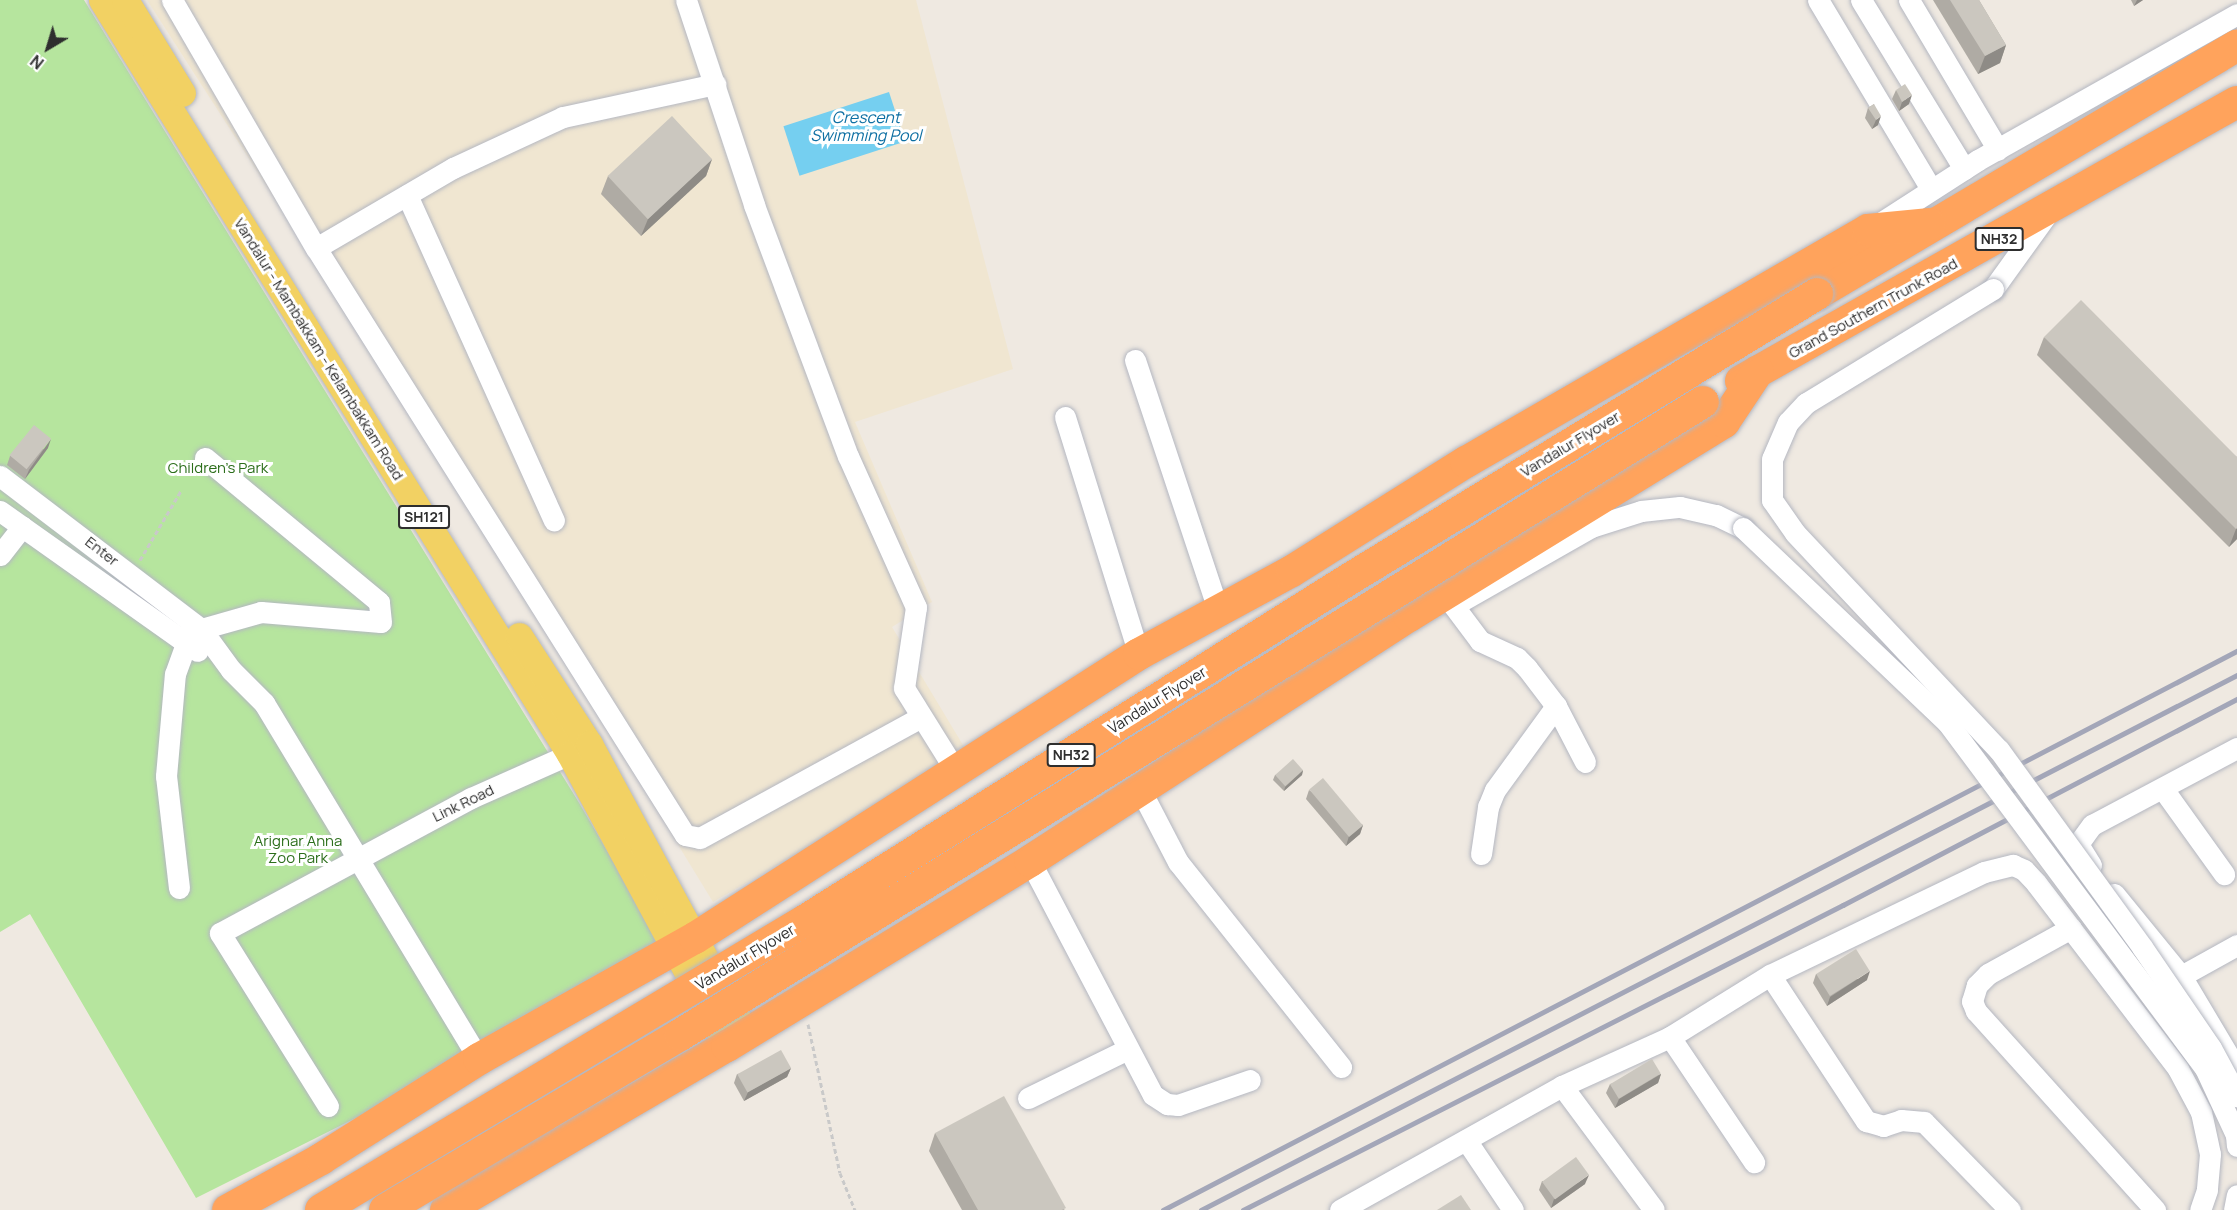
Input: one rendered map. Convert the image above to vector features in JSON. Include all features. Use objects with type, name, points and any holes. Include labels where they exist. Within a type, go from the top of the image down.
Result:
[{"type":"highway","name":"NH32","points":[[1930,224],[2237,46]]},
{"type":"highway","name":"Grand Southern Trunk Road","points":[[1758,371],[2049,211],[2237,102]]},
{"type":"highway","points":[[228,1210],[277,1184],[479,1059],[685,944],[957,773],[1139,654],[1292,570],[1466,462],[1868,231],[1930,224]]},
{"type":"highway","name":"Vandalur Flyover","points":[[321,1210],[816,914],[1351,578],[1930,224]]},
{"type":"highway","points":[[446,1210],[736,1039],[1030,861],[1362,647],[1724,422],[1758,371]]},
{"type":"highway","name":"Vandalur Flyover","points":[[385,1210],[680,1035],[1703,402],[1758,371]]},
{"type":"highway","points":[[243,1210],[277,1184]]},
{"type":"main road","name":"Vandalur - Mambakkam - Kelambakkam Road","points":[[102,0],[570,754],[685,944]]},
{"type":"main road","name":"Vandalur - Mambakkam - Kelambakkam Road","points":[[125,0],[478,574],[589,744],[685,944],[736,1039]]},
{"type":"street","points":[[172,0],[316,248],[685,834],[700,838],[921,717]]},
{"type":"street","points":[[686,0],[754,206],[848,456],[916,607],[904,688],[957,773]]},
{"type":"street","points":[[1818,0],[1931,189]]},
{"type":"street","points":[[1861,0],[1964,169]]},
{"type":"street","points":[[1909,0],[1998,150]]},
{"type":"street","points":[[1868,231],[1964,169],[2237,14]]},
{"type":"street","points":[[316,248],[453,168],[563,117],[715,84]]},
{"type":"street","points":[[407,195],[554,520]]},
{"type":"street","points":[[2049,211],[1993,289],[1806,403],[1788,422],[1772,459],[1772,500],[1795,533],[1999,750],[2142,947],[2211,1048],[2237,1096]]},
{"type":"street","points":[[1135,360],[1218,609]]},
{"type":"street","points":[[1065,417],[1139,654]]},
{"type":"street","points":[[178,888],[166,776],[175,674],[186,644],[201,629],[261,612],[381,622],[379,602],[205,458]]},
{"type":"street","name":"Enter","points":[[0,476],[201,629],[231,670]]},
{"type":"street","points":[[1362,647],[1454,605],[1591,527],[1641,512],[1680,507],[1716,515],[1743,528],[1947,722],[2205,1068],[2236,1135],[2237,1146]]},
{"type":"street","points":[[0,511],[186,644],[231,670],[264,703],[479,1059]]},
{"type":"street","points":[[0,555],[22,527]]},
{"type":"street","points":[[1454,605],[1480,641],[1517,658],[1556,706],[1585,762]]},
{"type":"street","points":[[1481,854],[1488,807],[1496,790],[1556,706]]},
{"type":"street","points":[[1349,1208],[1562,1086],[1670,1037],[1770,975],[1984,872],[2013,865],[2080,837],[2092,825],[2237,748]]},
{"type":"street","name":"Link Road","points":[[328,1106],[220,933],[471,798],[570,754]]},
{"type":"street","points":[[2163,789],[2224,874]]},
{"type":"street","points":[[1140,791],[1178,862],[1341,1067]]},
{"type":"street","points":[[2080,837],[2081,853],[2181,976],[2237,1070]]},
{"type":"street","points":[[1030,861],[1153,1095],[1167,1104],[1178,1105],[1250,1080]]},
{"type":"street","points":[[2013,865],[2024,870],[2071,928],[2178,1069],[2201,1112],[2210,1154],[2207,1190],[2200,1210]]},
{"type":"street","points":[[2071,928],[1988,974],[1977,985],[1972,1001],[1976,1011],[2155,1210]]},
{"type":"street","points":[[2181,976],[2237,945]]},
{"type":"street","points":[[1770,975],[1862,1117],[1883,1126],[1901,1120],[1924,1122],[2010,1210]]},
{"type":"street","points":[[1670,1037],[1754,1162]]},
{"type":"street","points":[[1028,1098],[1128,1049]]},
{"type":"street","points":[[1562,1086],[1654,1210]]},
{"type":"street","points":[[1466,1140],[1513,1210]]},
{"type":"street","points":[[2234,1210],[2237,1195]]},
{"type":"path","points":[[131,574],[182,489]]},
{"type":"path","points":[[801,999],[819,1066],[840,1173],[855,1210]]},
{"type":"shaded area","points":[[147,0],[916,0],[1013,369],[855,422],[932,602],[892,627],[969,755],[713,902],[452,475]]},
{"type":"green space","name":"Arignar Anna Zoo Park","points":[[0,0],[84,0],[578,801],[671,960],[196,1198],[30,914],[0,932]]},
{"type":"water","name":"Crescent Swimming Pool","points":[[889,92],[905,141],[800,176],[783,126]]},
{"type":"building","points":[[1950,0],[1979,0],[2006,45],[1985,56]]},
{"type":"building","points":[[1905,84],[1912,95],[1902,102],[1896,90]]},
{"type":"building","points":[[1874,104],[1881,116],[1876,120],[1868,108]]},
{"type":"building","points":[[672,116],[712,159],[648,219],[608,176]]},
{"type":"building","points":[[2081,300],[2237,457],[2236,529],[2044,337]]},
{"type":"building","points":[[34,425],[51,439],[27,469],[9,455]]},
{"type":"building","points":[[1293,759],[1303,770],[1285,786],[1275,775]]},
{"type":"building","points":[[1323,778],[1363,825],[1349,837],[1309,790]]},
{"type":"building","points":[[1856,949],[1870,971],[1830,996],[1816,974]]},
{"type":"building","points":[[781,1050],[791,1068],[747,1093],[737,1074]]},
{"type":"building","points":[[1652,1059],[1661,1074],[1619,1099],[1610,1084]]},
{"type":"building","points":[[1004,1096],[1066,1208],[1062,1210],[978,1210],[935,1133]]},
{"type":"building","points":[[1576,1157],[1589,1175],[1555,1199],[1542,1182]]},
{"type":"building","points":[[1461,1195],[1471,1210],[1437,1210]]},
{"type":"railway","points":[[1163,1210],[2237,651]]},
{"type":"railway","points":[[1201,1210],[2237,675]]},
{"type":"railway","points":[[1243,1210],[1843,905],[2237,699]]},
{"type":"park label","name":"Children's Park","points":[[218,468]]}]
